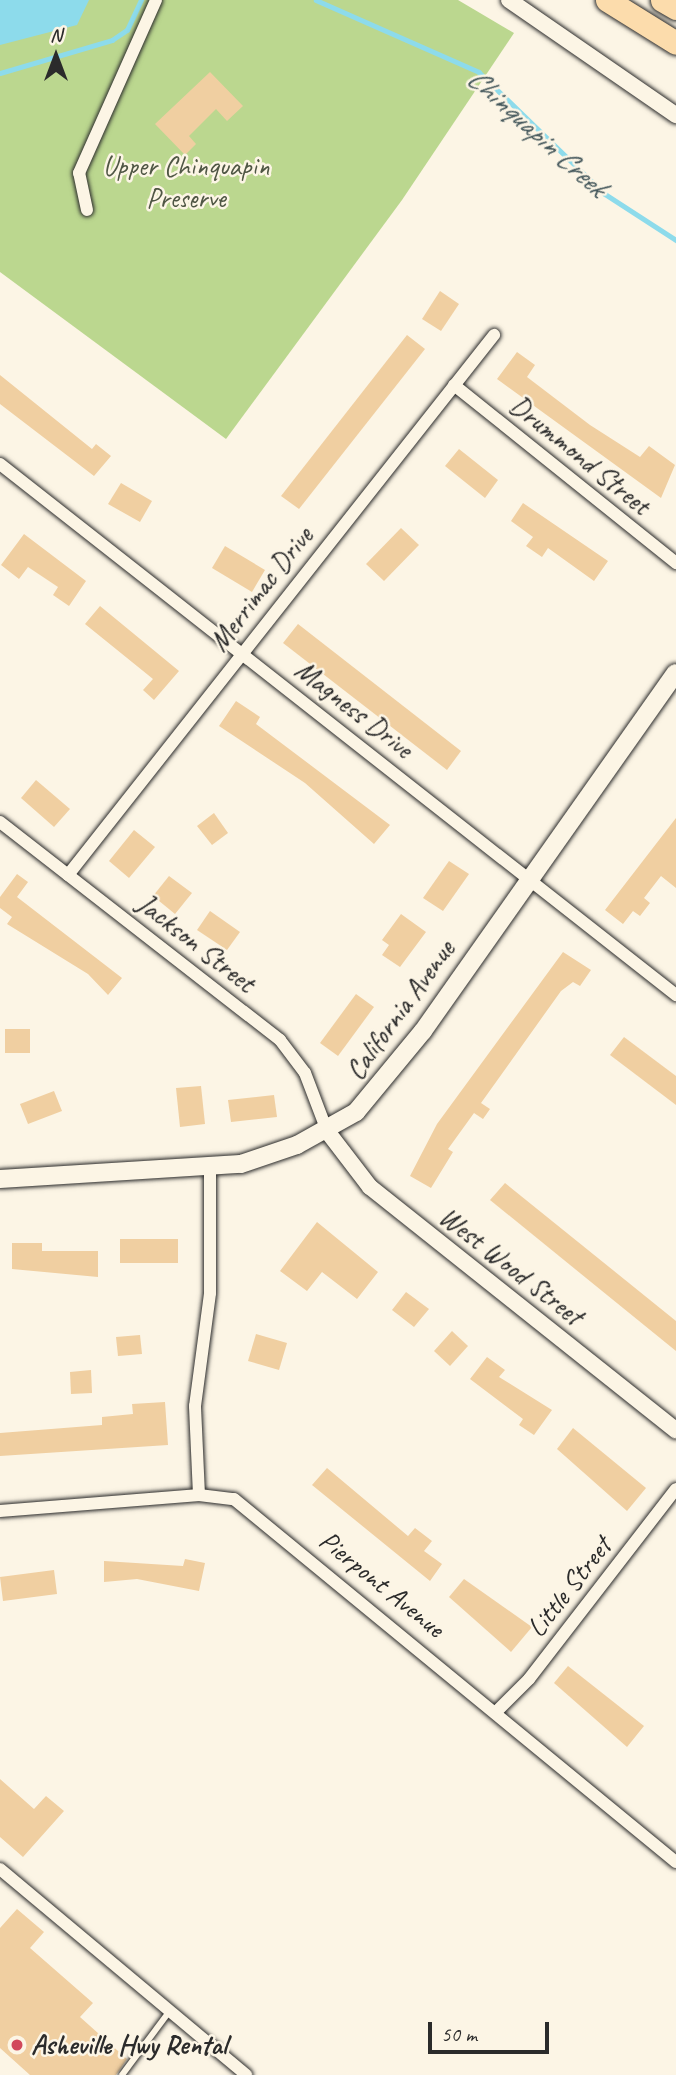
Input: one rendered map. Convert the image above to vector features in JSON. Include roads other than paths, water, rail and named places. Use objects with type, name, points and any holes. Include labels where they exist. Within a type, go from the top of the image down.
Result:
[{"type":"highway","points":[[607,0],[676,43]]},
{"type":"highway","points":[[662,0],[676,8]]},
{"type":"main road","name":"California Avenue","points":[[0,1179],[210,1168],[267,1156],[327,1130],[384,1084],[676,673]]},
{"type":"street","points":[[87,210],[79,173],[156,0]]},
{"type":"street","points":[[509,0],[676,115]]},
{"type":"street","name":"Merrimac Drive","points":[[68,874],[494,335]]},
{"type":"street","name":"Drummond Street","points":[[454,385],[676,563]]},
{"type":"street","name":"Magness Drive","points":[[0,464],[530,875],[676,995]]},
{"type":"street","name":"Jackson Street","points":[[0,821],[280,1040],[305,1073],[327,1130]]},
{"type":"street","name":"West Wood Street","points":[[327,1130],[370,1187],[676,1430]]},
{"type":"street","points":[[200,1495],[195,1406],[210,1293],[210,1168]]},
{"type":"street","name":"Little Street","points":[[497,1711],[529,1679],[676,1489]]},
{"type":"street","name":"Pierpont Avenue","points":[[0,1511],[200,1495],[234,1499],[256,1511],[676,1862]]},
{"type":"street","points":[[0,1869],[246,2075]]},
{"type":"lane","points":[[122,2075],[169,2012]]},
{"type":"water","points":[[0,0],[89,0],[77,25],[0,45]]},
{"type":"waterway","name":"Chinquapin Creek","points":[[0,73],[112,40],[127,30],[141,0]]},
{"type":"waterway","name":"Chinquapin Creek","points":[[316,0],[479,72],[605,194],[676,240]]},
{"type":"place","name":"Asheville Hwy Rental","points":[[17,2045]]},
{"type":"park label","name":"Upper Chinquapin Preserve","points":[[186,182]]}]
